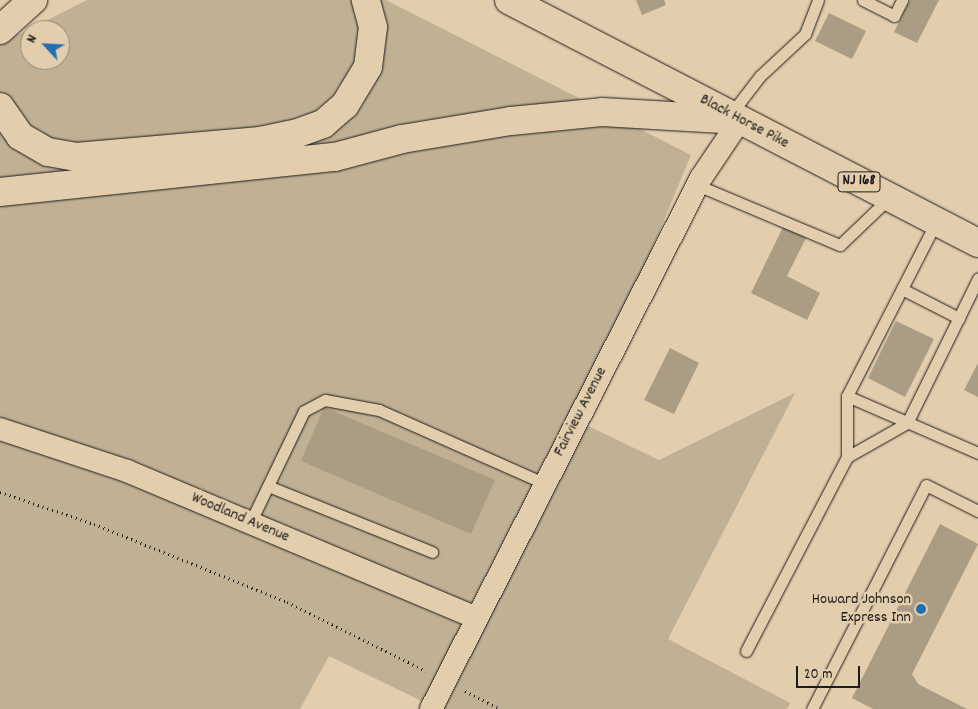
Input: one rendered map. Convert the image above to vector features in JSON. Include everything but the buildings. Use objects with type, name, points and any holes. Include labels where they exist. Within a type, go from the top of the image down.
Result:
[{"type":"main road","points":[[0,30],[33,0]]},
{"type":"main road","points":[[0,108],[20,136],[48,152],[76,157],[260,141],[298,133],[323,124],[345,104],[368,68],[374,27],[366,0]]},
{"type":"main road","name":"Black Horse Pike","points":[[509,0],[978,243]]},
{"type":"main road","points":[[0,192],[335,157],[420,136],[575,114],[602,112],[735,118]]},
{"type":"street","name":"Fairview Avenue","points":[[431,709],[442,680],[476,618],[697,185],[735,118]]},
{"type":"street","name":"Woodland Avenue","points":[[0,428],[127,470],[476,618]]},
{"type":"lane","points":[[735,118],[760,76],[805,34],[818,0]]},
{"type":"lane","points":[[862,0],[894,16],[902,0]]},
{"type":"lane","points":[[697,185],[840,245],[889,198]]},
{"type":"lane","points":[[746,651],[848,457],[847,396],[936,222]]},
{"type":"lane","points":[[848,457],[907,423],[978,279]]},
{"type":"lane","points":[[902,289],[959,318]]},
{"type":"lane","points":[[847,396],[978,452]]},
{"type":"lane","points":[[250,523],[304,411],[325,400],[379,410],[544,483]]},
{"type":"lane","points":[[268,486],[432,552]]},
{"type":"lane","points":[[812,709],[926,486],[978,510]]},
{"type":"path","points":[[0,492],[94,524],[287,602],[500,709]]},
{"type":"shaded area","points":[[87,0],[386,0],[691,155],[580,422],[659,460],[795,393],[668,639],[790,703],[787,709],[438,709],[329,656],[300,709],[0,709],[0,44],[20,34],[20,70],[70,70],[70,20],[47,20]]},
{"type":"place","name":"Howard Johnson Express Inn","points":[[921,609]]}]
